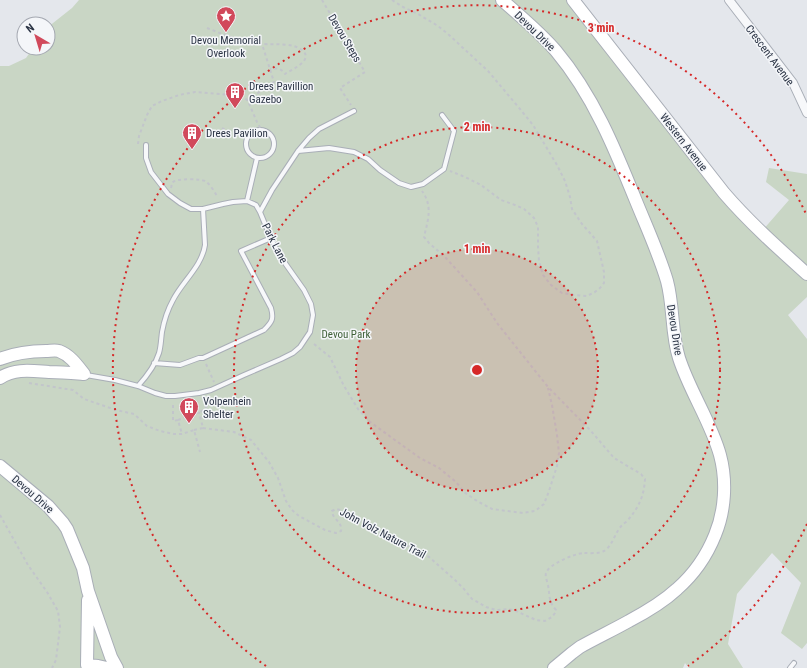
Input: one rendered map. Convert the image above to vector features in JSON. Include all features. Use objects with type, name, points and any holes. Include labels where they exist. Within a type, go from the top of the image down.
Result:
[{"type":"street","name":"Devou Drive","points":[[502,0],[555,50],[572,73],[602,123],[616,152],[660,262],[671,303],[679,357],[688,382],[713,436],[720,456],[724,478],[724,495],[715,536],[704,557],[678,589],[652,609],[580,647],[554,668]]},
{"type":"street","name":"Western Avenue","points":[[573,0],[724,193],[740,211],[784,254],[807,274]]},
{"type":"street","name":"Crescent Avenue","points":[[729,0],[793,83],[807,113]]},
{"type":"street","points":[[0,359],[18,353],[32,351],[55,351],[69,357],[84,374]]},
{"type":"street","points":[[0,378],[5,374],[28,370],[84,374]]},
{"type":"street","name":"Devou Drive","points":[[0,466],[48,506],[63,522],[83,568],[88,591],[111,657],[117,668]]},
{"type":"street","name":"Devou Drive","points":[[88,591],[83,666],[98,666],[107,668]]},
{"type":"lane","points":[[260,212],[272,190],[298,151],[309,138],[320,129],[354,111]]},
{"type":"lane","points":[[298,151],[329,148],[354,152],[368,159],[399,184],[411,187],[423,184],[444,169],[454,131],[442,115]]},
{"type":"lane","points":[[261,129],[266,130],[273,136],[275,146],[266,157],[257,158],[249,153],[246,139],[252,132],[261,129]]},
{"type":"lane","points":[[146,145],[146,158],[151,172],[168,194],[190,209],[202,209],[223,204],[247,201],[257,158]]},
{"type":"lane","name":"Park Lane","points":[[84,374],[138,386],[166,396],[199,393],[210,390],[281,359],[293,353],[300,347],[310,332],[313,315],[311,304],[304,290],[280,256],[256,205],[247,201]]},
{"type":"lane","points":[[138,386],[150,372],[159,355],[162,330],[173,300],[185,280],[200,261],[204,250],[205,245],[202,209]]},
{"type":"lane","points":[[154,363],[180,365],[203,358],[264,330],[270,324],[273,316],[271,308],[241,251],[271,238]]},
{"type":"lane","points":[[790,668],[794,662]]},
{"type":"path","name":"Devou Steps","points":[[322,0],[366,72],[340,88],[354,111]]},
{"type":"path","points":[[392,0],[438,26],[448,34],[488,72],[533,125],[565,181],[572,209],[582,224],[597,241],[604,272],[604,282],[600,288],[587,296],[562,293],[551,285],[543,275],[538,246],[538,227],[534,218],[524,209],[515,204],[501,200],[481,185],[444,169]]},
{"type":"path","points":[[207,28],[236,40],[262,44],[290,45],[298,48],[306,55],[306,60],[303,63],[285,74],[281,69],[270,69]]},
{"type":"path","points":[[248,101],[262,89],[274,82],[262,44]]},
{"type":"path","points":[[138,145],[139,136],[152,106],[179,94],[195,92],[243,96],[248,101],[261,129]]},
{"type":"path","points":[[222,128],[240,136]]},
{"type":"path","points":[[172,190],[171,187],[174,181],[191,178],[205,181],[217,196]]},
{"type":"path","name":"John Volz Nature Trail","points":[[203,428],[234,432],[251,440],[269,462],[278,478],[286,501],[292,510],[299,516],[325,530],[336,533],[341,531],[340,524],[332,514],[332,511],[336,509],[340,510],[370,528],[429,557],[464,589],[472,600],[486,607],[496,610],[509,609],[536,620],[546,621],[556,613],[556,610],[550,601],[546,573],[549,568],[553,564],[575,555],[604,551],[610,545],[620,528],[641,501],[645,486],[645,479],[641,474],[614,458],[591,431],[548,387],[497,323],[477,292],[445,257],[424,237],[429,217],[428,204],[422,190],[411,187]]},
{"type":"path","name":"John Volz Nature Trail","points":[[314,344],[330,357],[344,386],[358,409],[370,422],[420,458],[439,468],[456,482],[464,492],[492,508],[523,513],[535,511],[544,504],[558,466],[559,453],[548,387]]},
{"type":"path","points":[[24,382],[73,390],[84,399],[116,410],[134,414],[147,426],[174,434],[182,434],[203,428],[199,412]]},
{"type":"path","points":[[72,386],[73,390]]},
{"type":"path","points":[[173,405],[173,421],[178,420],[182,434]]},
{"type":"path","points":[[194,430],[200,452]]},
{"type":"path","points":[[0,515],[28,565],[58,611],[60,627],[56,660],[52,668]]},
{"type":"green space","name":"Devou Park","points":[[79,0],[577,0],[762,231],[789,200],[766,182],[769,168],[807,174],[807,297],[788,315],[807,339],[807,643],[802,649],[781,633],[801,583],[772,553],[737,594],[728,644],[743,668],[689,668],[685,663],[683,668],[0,668],[0,66],[9,66],[27,56],[56,56],[56,21],[72,8]]},
{"type":"place","name":"Devou Memorial Overlook","points":[[226,33]]},
{"type":"place","name":"Drees Pavillion Gazebo","points":[[235,109]]},
{"type":"place","name":"Drees Pavilion","points":[[192,150]]},
{"type":"place","name":"Volpenhein Shelter","points":[[189,424]]}]
